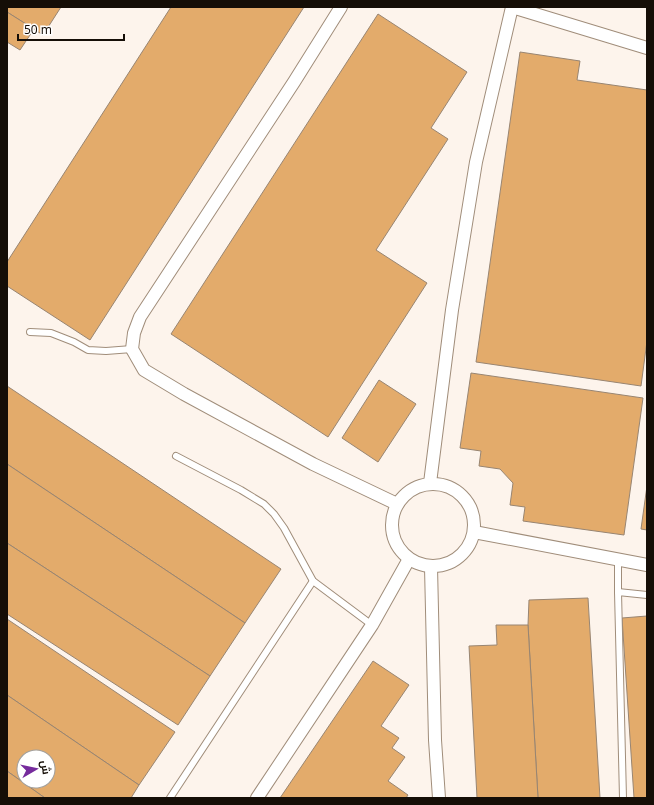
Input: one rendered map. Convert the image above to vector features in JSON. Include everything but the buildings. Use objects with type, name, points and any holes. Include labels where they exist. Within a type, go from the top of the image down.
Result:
[{"type":"street","points":[[341,7],[294,82],[140,317],[134,333],[132,349],[144,370],[184,394],[313,464],[396,504]]},
{"type":"street","points":[[430,483],[452,310],[476,162],[512,7],[647,48]]},
{"type":"street","points":[[430,483],[448,486],[460,493],[469,504],[474,518],[474,532],[470,543],[463,553],[454,561],[443,565],[431,566],[420,564],[409,559],[398,548],[392,534],[392,519],[396,504],[406,493],[419,486],[430,483]]},
{"type":"street","points":[[474,532],[647,565]]},
{"type":"street","points":[[257,798],[372,625],[409,559]]},
{"type":"street","points":[[431,566],[435,740],[439,798]]},
{"type":"lane","points":[[30,332],[50,333],[74,342],[88,350],[106,351],[132,349]]},
{"type":"lane","points":[[176,456],[241,490],[269,509],[284,528],[313,581],[372,625]]},
{"type":"lane","points":[[618,560],[623,798]]},
{"type":"lane","points":[[170,798],[313,581]]},
{"type":"lane","points":[[618,592],[647,594]]}]
